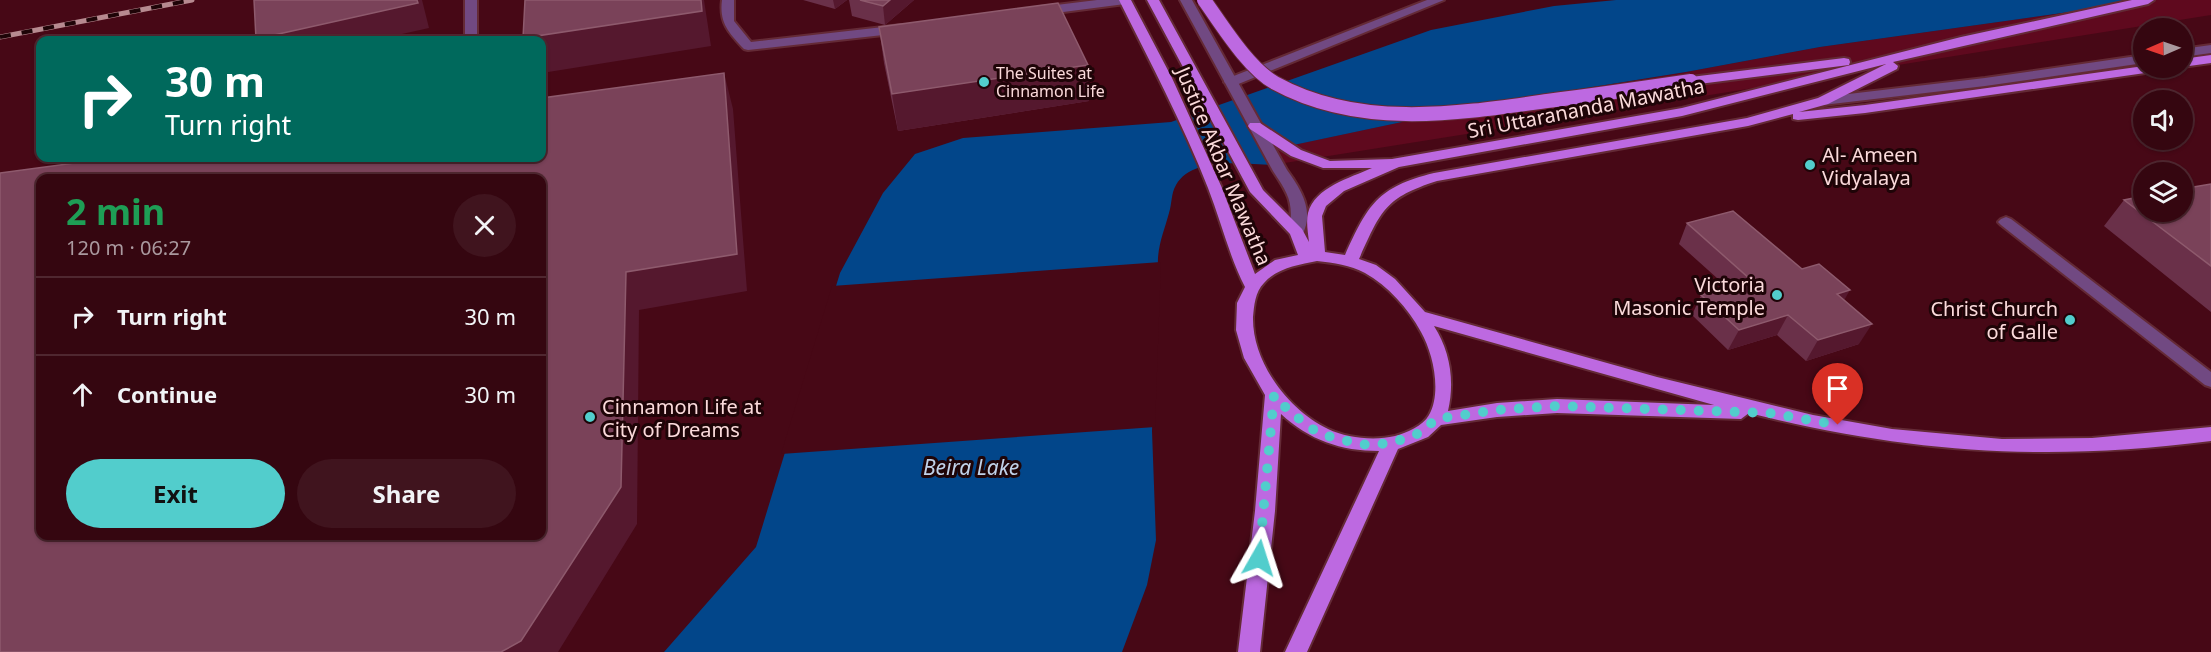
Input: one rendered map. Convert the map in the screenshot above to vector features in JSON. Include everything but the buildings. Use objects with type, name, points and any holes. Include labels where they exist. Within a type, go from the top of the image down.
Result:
[{"type":"main road","name":"Justice Akbar Mawatha","points":[[1125,0],[1215,188],[1232,238],[1252,285]]},
{"type":"main road","name":"Justice Akbar Mawatha","points":[[1153,0],[1257,192],[1297,232],[1312,256]]},
{"type":"main road","points":[[1204,0],[1243,54],[1273,82],[1325,104],[1381,115],[1464,113],[1919,52]]},
{"type":"main road","name":"Sri Uttarananda Mawatha","points":[[1312,256],[1315,216],[1319,204],[1339,188],[1395,163],[1682,112],[1961,41],[2148,0]]},
{"type":"main road","name":"Sri Uttarananda Mawatha","points":[[1350,261],[1374,210],[1385,198],[1401,187],[1434,177],[1748,122],[1823,101],[1919,52]]},
{"type":"main road","points":[[2193,61],[2211,59]]},
{"type":"main road","points":[[1748,122],[1865,109],[2133,71]]},
{"type":"main road","points":[[1256,126],[1296,153],[1328,165],[1395,163]]},
{"type":"main road","points":[[1436,419],[1442,392],[1442,369],[1436,344],[1421,316],[1392,285],[1370,269],[1350,261],[1312,256],[1285,261],[1269,268],[1252,285],[1246,298],[1244,329],[1247,347],[1262,379],[1290,412],[1314,430],[1333,438],[1367,445],[1392,443],[1420,433],[1436,419],[1497,410],[1557,406],[1769,413]]},
{"type":"main road","points":[[1421,316],[1769,413],[1906,437],[1971,444],[2037,447],[2108,445],[2211,434]]},
{"type":"main road","points":[[1249,652],[1265,511],[1274,395]]},
{"type":"main road","points":[[1296,652],[1392,443]]},
{"type":"street","points":[[471,0],[471,36]]},
{"type":"street","points":[[728,0],[725,16],[729,27],[748,46],[783,44],[912,28]]},
{"type":"street","points":[[1031,12],[1125,0]]},
{"type":"street","points":[[1186,0],[1280,171],[1297,194],[1301,208],[1297,232]]},
{"type":"street","name":"Justice Akbar Mawatha","points":[[1232,82],[1325,43],[1438,0]]},
{"type":"street","points":[[2193,51],[2211,49]]},
{"type":"street","points":[[1823,101],[1985,82],[2133,61]]},
{"type":"street","points":[[2006,222],[2211,381]]},
{"type":"shaded area","points":[[2154,0],[2211,0],[2211,15],[2192,18],[2133,18],[2133,27],[1272,165],[1264,151],[1487,104],[1686,72],[1820,47]]},
{"type":"water","name":"Beira Lake","points":[[1616,0],[2154,0],[1820,47],[1686,72],[1487,104],[1265,151],[1272,165],[1234,163],[1206,166],[1194,170],[1184,176],[1174,188],[1159,252],[1152,431],[1156,540],[1147,585],[1122,652],[664,652],[756,547],[840,273],[883,193],[915,154],[963,138],[1171,122],[1431,30],[1554,6]]},
{"type":"pier","points":[[1161,262],[1155,427],[781,454],[832,286]]},
{"type":"railway","points":[[0,37],[192,0]]},
{"type":"place","name":"The Suites at Cinnamon Life","points":[[984,82]]},
{"type":"place","name":"Al- Ameen Vidyalaya","points":[[1810,165]]},
{"type":"place","name":"Victoria Masonic Temple","points":[[1777,295]]},
{"type":"place","name":"Christ Church of Galle","points":[[2070,320]]},
{"type":"place","name":"Cinnamon Life at City of Dreams","points":[[590,417]]},
{"type":"route","points":[[1259,558],[1274,395],[1290,412],[1314,430],[1333,438],[1367,445],[1392,443],[1420,433],[1436,419],[1497,410],[1557,406],[1769,413],[1838,425]]}]
